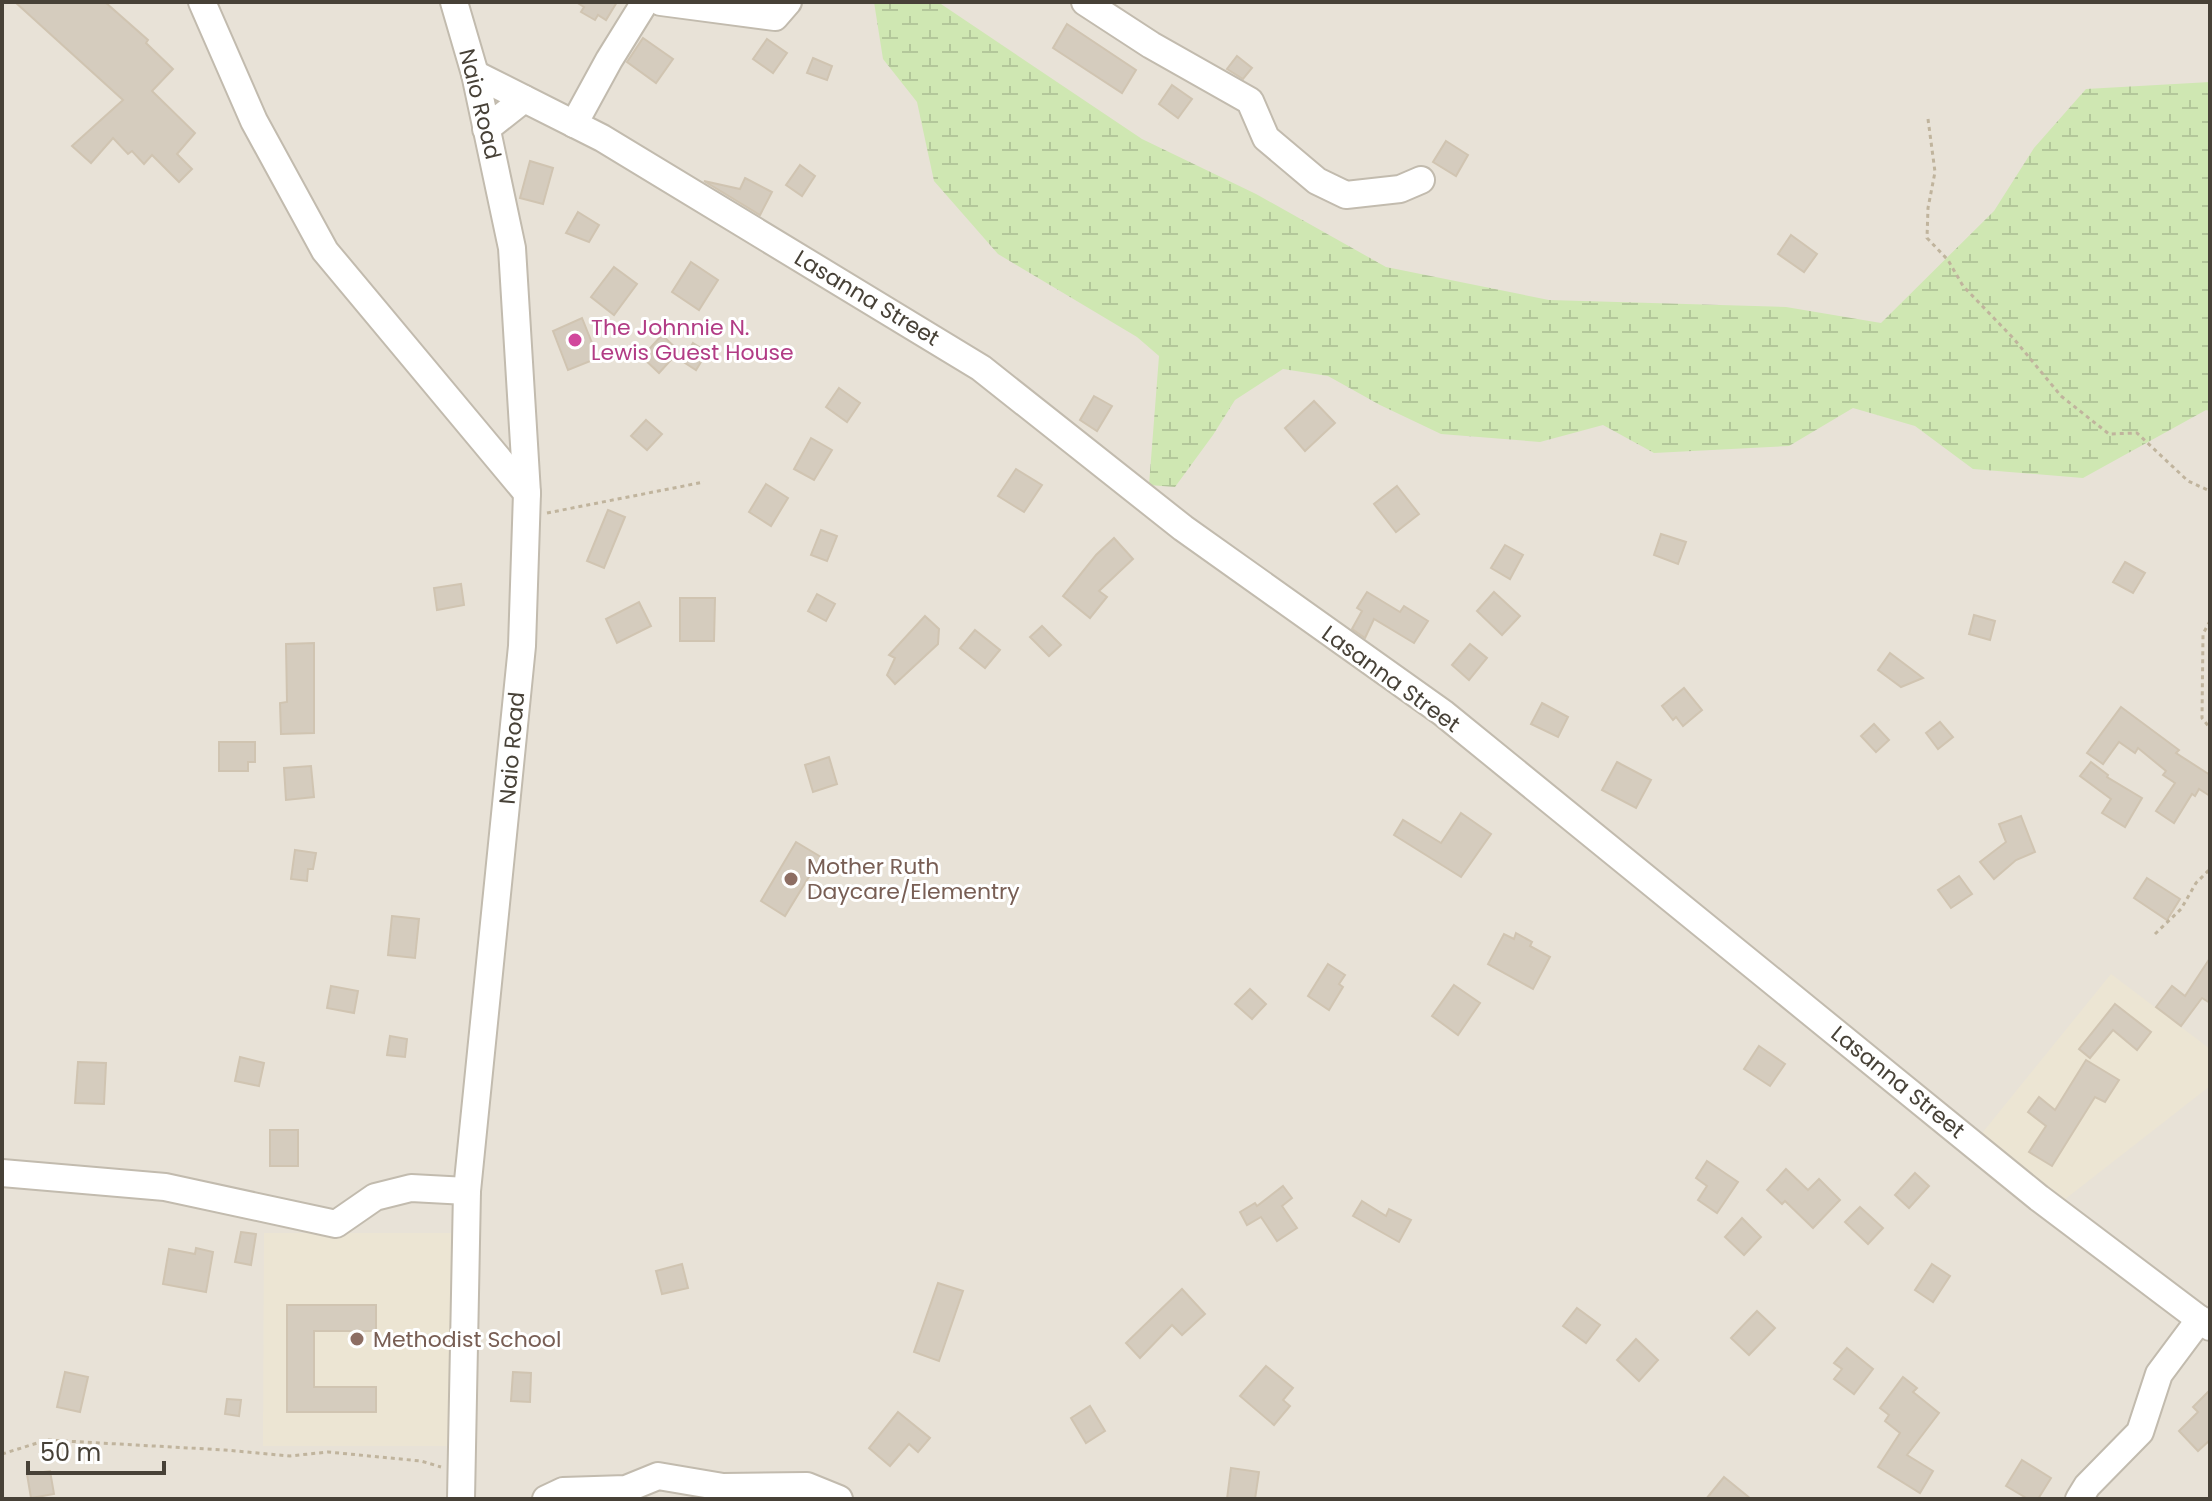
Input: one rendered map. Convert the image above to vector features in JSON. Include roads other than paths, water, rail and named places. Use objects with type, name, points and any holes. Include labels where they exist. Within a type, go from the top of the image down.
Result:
[{"type":"street","points":[[202,2],[254,121],[325,251],[527,493]]},
{"type":"street","name":"Naio Road","points":[[454,2],[475,74],[512,248],[527,493],[522,646],[467,1191],[461,1499]]},
{"type":"street","points":[[574,124],[645,2]]},
{"type":"street","points":[[661,2],[775,17],[788,2]]},
{"type":"street","points":[[1085,2],[1151,45],[1250,101],[1266,138],[1317,181],[1346,195],[1400,189],[1421,180]]},
{"type":"street","name":"Lasanna Street","points":[[475,74],[629,154],[981,368],[1183,528],[1333,638],[1443,713],[2039,1198],[2205,1323]]},
{"type":"street","points":[[486,129],[524,99]]},
{"type":"street","points":[[2,1173],[165,1187],[336,1224],[375,1197],[411,1188],[467,1191]]},
{"type":"street","points":[[2079,1499],[2087,1486],[2140,1432],[2159,1374],[2205,1323]]},
{"type":"street","points":[[546,1499],[563,1491],[626,1489],[658,1476],[723,1487],[807,1486],[839,1499]]},
{"type":"place","name":"The Johnnie N. Lewis Guest House","points":[[575,340]]},
{"type":"place","name":"Mother Ruth Daycare/Elementry","points":[[791,879]]},
{"type":"place","name":"Methodist School","points":[[357,1339]]}]
